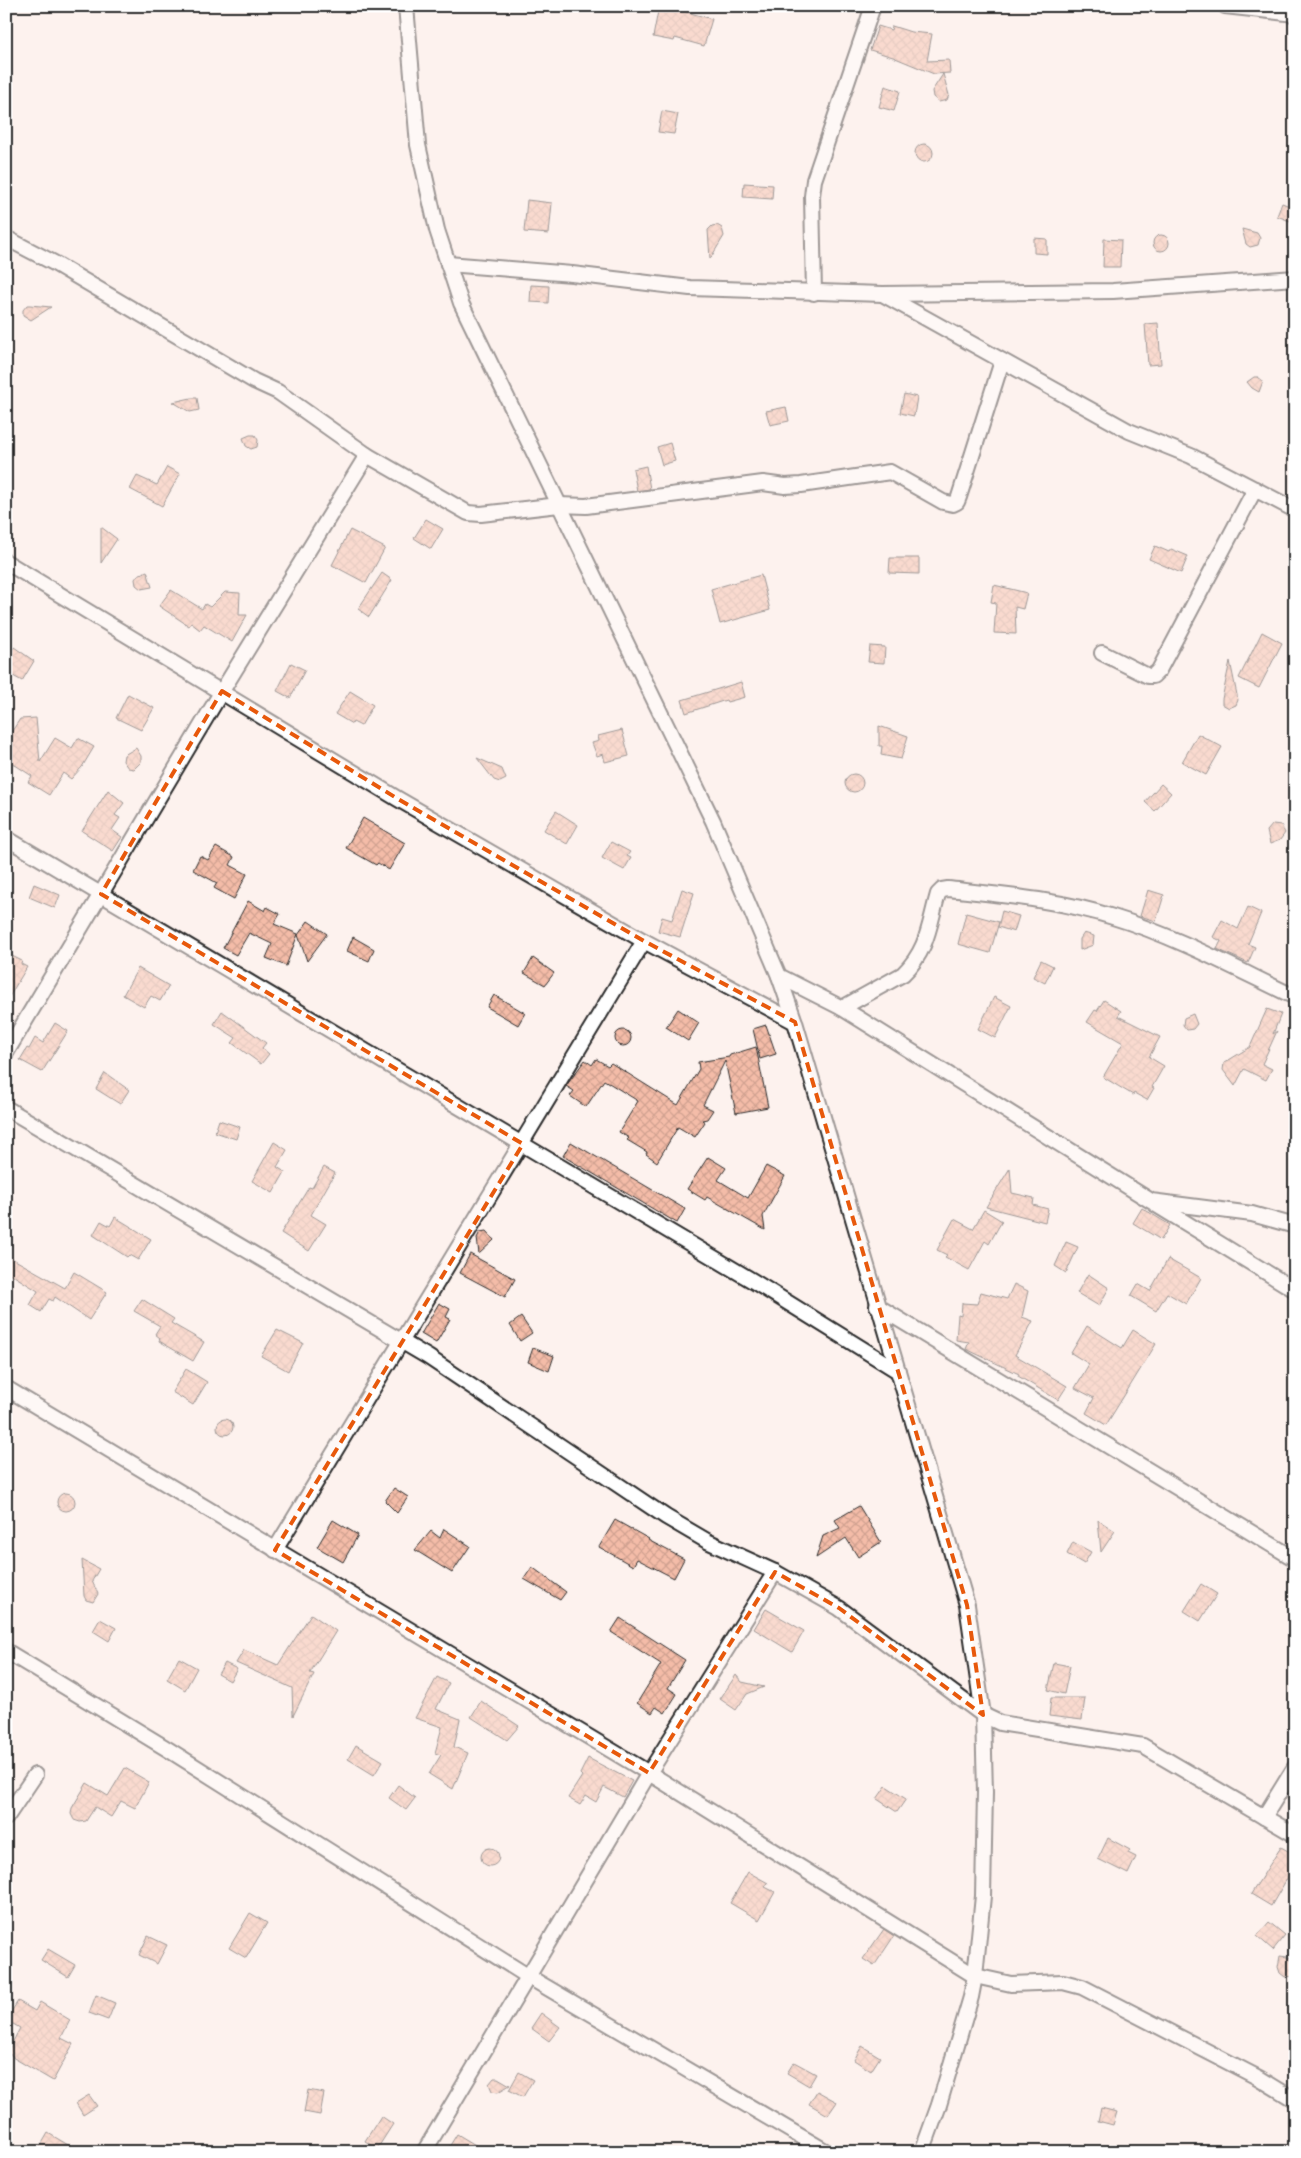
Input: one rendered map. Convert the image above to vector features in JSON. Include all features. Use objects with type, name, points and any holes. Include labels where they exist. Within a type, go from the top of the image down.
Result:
[{"type":"street","points":[[406,6],[418,145],[436,230],[461,303],[713,821],[779,976],[795,1022],[877,1306],[967,1604],[983,1715],[985,1792],[983,1896],[971,1997],[939,2105],[922,2152]]},
{"type":"street","points":[[814,293],[812,196],[814,180],[873,6]]},
{"type":"street","points":[[1225,6],[1295,14]]},
{"type":"street","points":[[6,238],[54,263],[278,392],[367,455],[468,513],[481,514],[559,505],[596,505],[763,483],[785,486],[801,485],[890,472],[943,502],[953,504],[957,502],[959,497],[1002,361]]},
{"type":"street","points":[[448,264],[572,274],[690,288],[814,293],[1113,291],[1295,278]]},
{"type":"street","points":[[883,294],[1129,431],[1191,456],[1295,510]]},
{"type":"street","points":[[6,1053],[222,691],[367,455]]},
{"type":"street","points":[[1102,653],[1148,676],[1153,676],[1159,670],[1255,489]]},
{"type":"street","points":[[6,562],[398,799],[644,941],[795,1022]]},
{"type":"street","points":[[6,838],[753,1281],[898,1371]]},
{"type":"street","points":[[842,1008],[903,974],[910,968],[927,940],[938,894],[942,890],[948,889],[1028,898],[1113,916],[1158,933],[1295,997]]},
{"type":"street","points":[[275,1550],[644,941]]},
{"type":"street","points":[[779,976],[842,1008],[1295,1290]]},
{"type":"street","points":[[6,1108],[463,1379],[666,1517],[707,1541],[775,1572],[839,1608],[983,1715],[1000,1723],[1144,1746],[1295,1835]]},
{"type":"street","points":[[1151,1201],[1252,1214],[1295,1226]]},
{"type":"street","points":[[877,1306],[1295,1559]]},
{"type":"street","points":[[6,1388],[649,1773],[975,1976],[1011,1984],[1063,1982],[1082,1987],[1259,2078],[1295,2100]]},
{"type":"street","points":[[424,2152],[530,1977],[649,1773],[775,1572]]},
{"type":"street","points":[[6,1651],[169,1750],[530,1977],[827,2152]]},
{"type":"street","points":[[1264,1817],[1295,1767]]},
{"type":"street","points":[[6,1818],[35,1775]]},
{"type":"highlighted area","points":[[222,691],[398,799],[644,941],[795,1022],[967,1605],[983,1715],[839,1608],[775,1572],[649,1773],[275,1550],[523,1144],[101,894]]},
{"type":"building","points":[[659,6],[685,6],[683,11],[712,19],[704,46],[675,38],[674,41],[653,37]]},
{"type":"building","points":[[878,26],[891,30],[892,26],[911,32],[932,34],[927,61],[949,60],[950,73],[934,74],[893,57],[870,50]]},
{"type":"building","points":[[943,74],[949,95],[947,100],[939,102],[933,97],[932,91]]},
{"type":"building","points":[[885,86],[900,91],[894,111],[879,107]]},
{"type":"building","points":[[662,111],[678,114],[674,134],[658,132]]},
{"type":"building","points":[[924,144],[930,147],[933,153],[930,159],[924,162],[918,159],[915,153],[918,147]]},
{"type":"building","points":[[744,183],[773,185],[772,199],[743,197]]},
{"type":"building","points":[[527,200],[552,203],[549,234],[524,232]]},
{"type":"building","points":[[1282,203],[1295,208],[1295,223],[1277,216]]},
{"type":"building","points":[[717,225],[722,228],[724,236],[710,259],[708,230],[712,226]]},
{"type":"building","points":[[1242,229],[1257,233],[1260,238],[1258,245],[1250,247],[1246,244]]},
{"type":"building","points":[[1161,235],[1169,243],[1161,251],[1153,243]]},
{"type":"building","points":[[1034,238],[1047,239],[1047,254],[1034,253]]},
{"type":"building","points":[[1104,239],[1121,240],[1120,267],[1103,267]]},
{"type":"building","points":[[531,285],[549,286],[548,303],[530,302]]},
{"type":"building","points":[[27,305],[51,307],[31,320],[23,315],[23,310]]},
{"type":"building","points":[[1158,323],[1161,364],[1148,365],[1145,324]]},
{"type":"building","points":[[1254,377],[1258,377],[1263,381],[1259,392],[1247,382]]},
{"type":"building","points":[[904,394],[917,397],[914,416],[900,413]]},
{"type":"building","points":[[197,398],[199,410],[190,412],[173,402]]},
{"type":"building","points":[[786,407],[789,421],[770,425],[766,411]]},
{"type":"building","points":[[255,435],[258,440],[257,447],[251,449],[246,446],[243,438]]},
{"type":"building","points":[[670,443],[675,461],[662,465],[657,447]]},
{"type":"building","points":[[646,466],[650,489],[637,491],[633,469]]},
{"type":"building","points":[[167,467],[180,474],[162,506],[130,489],[137,476],[157,485]]},
{"type":"building","points":[[426,519],[443,529],[431,549],[414,538]]},
{"type":"building","points":[[101,527],[117,539],[101,563]]},
{"type":"building","points":[[350,530],[385,548],[366,583],[332,565]]},
{"type":"building","points":[[1155,546],[1169,552],[1171,549],[1188,556],[1181,573],[1149,559]]},
{"type":"building","points":[[890,558],[919,558],[919,574],[889,573]]},
{"type":"building","points":[[147,571],[152,587],[141,589],[136,585],[135,579],[138,575]]},
{"type":"building","points":[[382,573],[392,580],[369,617],[358,609]]},
{"type":"building","points":[[761,575],[770,610],[720,624],[711,589]]},
{"type":"building","points":[[994,585],[1027,593],[1023,609],[1015,607],[1016,634],[994,633],[996,603],[991,602]]},
{"type":"building","points":[[171,590],[202,609],[205,604],[210,607],[225,592],[240,593],[239,615],[247,615],[232,642],[204,625],[200,630],[191,623],[189,626],[159,606]]},
{"type":"building","points":[[1262,632],[1282,643],[1259,688],[1239,678]]},
{"type":"building","points":[[870,646],[885,647],[884,663],[868,662]]},
{"type":"building","points":[[14,647],[34,661],[22,681],[6,672],[6,660]]},
{"type":"building","points":[[1230,661],[1238,700],[1236,705],[1229,708],[1222,704],[1222,699]]},
{"type":"building","points":[[291,663],[305,670],[290,698],[277,691]]},
{"type":"building","points":[[741,682],[745,697],[727,702],[726,700],[686,713],[682,700]]},
{"type":"building","points":[[350,691],[373,705],[361,726],[353,722],[352,724],[335,714]]},
{"type":"building","points":[[128,694],[154,708],[141,730],[116,718]]},
{"type":"building","points":[[36,718],[40,762],[55,738],[72,748],[78,738],[94,747],[82,767],[71,779],[63,773],[49,795],[28,782],[32,776],[6,759],[6,740],[20,719]]},
{"type":"building","points":[[879,726],[908,736],[901,759],[881,755],[882,746],[879,746]]},
{"type":"building","points":[[622,730],[629,756],[605,762],[603,754],[597,756],[592,743],[599,741],[598,736]]},
{"type":"building","points":[[1198,734],[1222,747],[1206,775],[1182,762]]},
{"type":"building","points":[[136,748],[141,756],[141,762],[134,769],[128,768],[123,761],[124,755]]},
{"type":"building","points":[[477,758],[502,769],[506,779],[500,782],[494,780]]},
{"type":"building","points":[[854,774],[860,777],[863,783],[860,789],[854,792],[848,789],[845,783],[848,777]]},
{"type":"building","points":[[1161,784],[1171,793],[1155,811],[1145,802]]},
{"type":"building","points":[[108,790],[124,803],[115,815],[120,818],[112,830],[122,837],[113,851],[82,831]]},
{"type":"building","points":[[556,811],[578,825],[567,844],[544,830]]},
{"type":"building","points":[[363,818],[405,843],[389,870],[346,848]]},
{"type":"building","points":[[1273,824],[1281,825],[1285,833],[1280,840],[1270,844],[1267,831]]},
{"type":"building","points":[[611,842],[630,852],[627,856],[631,858],[624,870],[602,858]]},
{"type":"building","points":[[216,847],[234,857],[230,865],[247,874],[234,899],[214,888],[217,883],[193,870],[200,856],[208,860]]},
{"type":"building","points":[[34,884],[60,895],[55,908],[29,897]]},
{"type":"building","points":[[682,889],[694,893],[680,937],[658,931],[662,917],[672,920]]},
{"type":"building","points":[[1148,890],[1164,895],[1156,921],[1140,916]]},
{"type":"building","points":[[248,901],[265,911],[267,907],[280,914],[274,924],[298,934],[286,966],[266,958],[272,944],[249,933],[236,955],[223,948]]},
{"type":"building","points":[[1248,907],[1261,913],[1248,944],[1255,947],[1248,963],[1217,949],[1221,941],[1213,937],[1222,920],[1238,929]]},
{"type":"building","points":[[1002,911],[1019,916],[1014,932],[998,927]]},
{"type":"building","points":[[966,913],[999,922],[990,953],[958,944]]},
{"type":"building","points":[[308,921],[327,934],[307,961],[298,935]]},
{"type":"building","points":[[1084,933],[1094,936],[1093,945],[1080,950],[1080,939]]},
{"type":"building","points":[[353,937],[374,949],[369,961],[347,951]]},
{"type":"building","points":[[6,953],[22,961],[21,964],[27,967],[6,1002]]},
{"type":"building","points":[[533,958],[554,973],[545,985],[524,973]]},
{"type":"building","points":[[1041,960],[1053,966],[1045,983],[1033,977]]},
{"type":"building","points":[[138,968],[169,986],[160,1001],[151,996],[144,1007],[123,995]]},
{"type":"building","points":[[494,995],[525,1013],[518,1025],[487,1007]]},
{"type":"building","points":[[994,997],[1011,1006],[995,1038],[978,1029]]},
{"type":"building","points":[[1104,1000],[1121,1011],[1118,1016],[1160,1037],[1149,1057],[1164,1066],[1147,1100],[1134,1093],[1133,1095],[1103,1077],[1123,1043],[1087,1022]]},
{"type":"building","points":[[678,1009],[699,1023],[688,1041],[666,1027]]},
{"type":"building","points":[[1267,1009],[1281,1014],[1273,1034],[1277,1031],[1262,1064],[1272,1069],[1266,1080],[1244,1069],[1235,1086],[1223,1070],[1224,1063],[1250,1047]]},
{"type":"building","points":[[222,1011],[266,1043],[262,1048],[269,1054],[261,1064],[232,1043],[236,1038],[214,1024]]},
{"type":"building","points":[[1193,1014],[1197,1024],[1193,1029],[1187,1030],[1183,1025],[1184,1018]]},
{"type":"building","points":[[55,1023],[68,1031],[42,1072],[20,1060],[35,1038],[43,1043]]},
{"type":"building","points":[[766,1025],[776,1054],[760,1059],[753,1029]]},
{"type":"building","points":[[623,1030],[631,1038],[623,1046],[615,1038]]},
{"type":"building","points":[[756,1047],[768,1107],[736,1113],[725,1061],[703,1105],[713,1110],[707,1119],[702,1120],[705,1122],[695,1137],[678,1127],[657,1162],[646,1154],[647,1152],[627,1140],[629,1138],[619,1132],[638,1101],[604,1080],[586,1107],[570,1096],[574,1091],[566,1086],[585,1060],[592,1065],[596,1059],[608,1066],[611,1063],[678,1105],[699,1069],[698,1062],[729,1057],[730,1055]]},
{"type":"building","points":[[105,1073],[129,1090],[120,1104],[96,1089]]},
{"type":"building","points":[[219,1120],[240,1127],[236,1139],[215,1132]]},
{"type":"building","points":[[274,1142],[287,1150],[277,1167],[285,1172],[273,1193],[252,1181]]},
{"type":"building","points":[[571,1142],[685,1209],[677,1223],[563,1156]]},
{"type":"building","points":[[708,1157],[726,1168],[718,1180],[748,1198],[766,1166],[785,1176],[763,1216],[765,1230],[707,1197],[705,1200],[687,1189]]},
{"type":"building","points":[[324,1167],[335,1173],[311,1215],[326,1224],[309,1251],[281,1233],[309,1187],[312,1188]]},
{"type":"building","points":[[1010,1168],[1012,1193],[1034,1198],[1033,1205],[1048,1209],[1045,1222],[986,1207]]},
{"type":"building","points":[[1142,1208],[1170,1225],[1161,1240],[1133,1223]]},
{"type":"building","points":[[984,1210],[1002,1221],[989,1244],[985,1241],[969,1270],[945,1257],[947,1255],[937,1250],[954,1219],[973,1229]]},
{"type":"building","points":[[115,1217],[151,1239],[138,1260],[129,1255],[127,1257],[93,1235],[101,1221],[110,1226]]},
{"type":"building","points":[[486,1231],[494,1240],[479,1254],[477,1238],[480,1232]]},
{"type":"building","points":[[1066,1242],[1078,1247],[1066,1273],[1055,1266]]},
{"type":"building","points":[[470,1254],[515,1279],[505,1297],[460,1273]]},
{"type":"building","points":[[6,1255],[65,1288],[74,1272],[107,1292],[89,1320],[55,1297],[53,1301],[49,1299],[41,1312],[30,1305],[38,1291],[6,1271]]},
{"type":"building","points":[[1168,1259],[1201,1278],[1186,1304],[1167,1293],[1156,1311],[1131,1296],[1138,1284],[1150,1291]]},
{"type":"building","points":[[1088,1274],[1109,1288],[1099,1306],[1077,1293]]},
{"type":"building","points":[[1014,1284],[1028,1291],[1022,1317],[1033,1321],[1015,1355],[1067,1386],[1058,1400],[1018,1376],[1019,1374],[966,1349],[969,1342],[956,1340],[958,1315],[961,1316],[962,1303],[977,1304],[981,1292],[1007,1299]]},
{"type":"building","points":[[142,1299],[174,1319],[171,1323],[204,1342],[193,1361],[159,1341],[160,1338],[155,1334],[160,1326],[134,1311]]},
{"type":"building","points":[[439,1303],[450,1309],[446,1317],[450,1319],[436,1343],[421,1334]]},
{"type":"building","points":[[521,1317],[532,1333],[520,1341],[510,1325]]},
{"type":"building","points":[[1087,1326],[1122,1348],[1133,1330],[1156,1344],[1106,1425],[1086,1413],[1094,1398],[1075,1388],[1089,1364],[1071,1353]]},
{"type":"building","points":[[277,1330],[303,1343],[288,1371],[261,1356]]},
{"type":"building","points":[[533,1348],[554,1356],[549,1371],[528,1362]]},
{"type":"building","points":[[186,1369],[207,1382],[193,1405],[172,1392]]},
{"type":"building","points":[[225,1419],[231,1421],[233,1427],[231,1433],[225,1435],[219,1433],[217,1427],[219,1421]]},
{"type":"building","points":[[394,1488],[408,1497],[397,1513],[385,1501]]},
{"type":"building","points":[[66,1493],[72,1496],[75,1502],[72,1508],[66,1511],[60,1508],[57,1502],[60,1496]]},
{"type":"building","points":[[859,1506],[881,1542],[858,1557],[846,1538],[816,1558],[823,1536],[840,1528],[835,1520]]},
{"type":"building","points":[[333,1520],[358,1535],[343,1562],[317,1547]]},
{"type":"building","points":[[615,1520],[684,1559],[674,1578],[637,1559],[633,1566],[599,1547]]},
{"type":"building","points":[[1098,1520],[1115,1531],[1101,1552]]},
{"type":"building","points":[[444,1529],[470,1546],[452,1573],[415,1550],[431,1531],[440,1538]]},
{"type":"building","points":[[1073,1542],[1091,1552],[1084,1564],[1067,1554]]},
{"type":"building","points":[[82,1560],[99,1569],[92,1581],[98,1594],[93,1602],[86,1600],[84,1596]]},
{"type":"building","points":[[532,1567],[566,1592],[560,1600],[524,1579]]},
{"type":"building","points":[[1201,1584],[1217,1594],[1200,1621],[1184,1611]]},
{"type":"building","points":[[766,1609],[804,1631],[792,1652],[754,1629]]},
{"type":"building","points":[[311,1614],[336,1631],[310,1673],[314,1674],[293,1716],[292,1688],[236,1663],[244,1650],[278,1665]]},
{"type":"building","points":[[620,1618],[685,1660],[668,1688],[677,1694],[665,1713],[656,1707],[652,1713],[637,1703],[661,1664],[611,1632]]},
{"type":"building","points":[[100,1619],[116,1628],[109,1641],[93,1631]]},
{"type":"building","points":[[179,1658],[197,1668],[185,1690],[167,1679]]},
{"type":"building","points":[[225,1663],[237,1669],[230,1681],[218,1674]]},
{"type":"building","points":[[1054,1663],[1070,1666],[1064,1694],[1048,1690]]},
{"type":"building","points":[[736,1675],[742,1682],[764,1687],[747,1694],[736,1710],[720,1699]]},
{"type":"building","points":[[437,1677],[449,1683],[436,1709],[460,1719],[454,1747],[468,1753],[453,1789],[429,1774],[441,1755],[435,1753],[442,1727],[415,1718]]},
{"type":"building","points":[[1051,1698],[1085,1698],[1082,1720],[1049,1716]]},
{"type":"building","points":[[481,1701],[519,1726],[507,1740],[471,1717]]},
{"type":"building","points":[[356,1745],[383,1761],[374,1775],[348,1759]]},
{"type":"building","points":[[588,1758],[632,1781],[623,1797],[604,1787],[596,1802],[586,1796],[580,1805],[568,1798],[582,1776],[580,1774]]},
{"type":"building","points":[[125,1768],[149,1782],[135,1808],[121,1801],[111,1817],[95,1807],[86,1821],[74,1820],[71,1814],[72,1808],[87,1783],[108,1796]]},
{"type":"building","points":[[398,1785],[415,1798],[406,1810],[389,1798]]},
{"type":"building","points":[[886,1786],[906,1799],[897,1812],[877,1799]]},
{"type":"building","points":[[1108,1838],[1130,1850],[1128,1853],[1136,1857],[1128,1874],[1098,1859]]},
{"type":"building","points":[[1281,1847],[1295,1855],[1295,1862],[1271,1906],[1251,1894]]},
{"type":"building","points":[[490,1848],[496,1851],[499,1857],[496,1863],[490,1866],[484,1863],[481,1857],[484,1851]]},
{"type":"building","points":[[748,1872],[768,1883],[765,1887],[775,1892],[759,1920],[730,1903]]},
{"type":"building","points":[[250,1913],[267,1923],[246,1958],[229,1948]]},
{"type":"building","points":[[1269,1922],[1285,1935],[1273,1950],[1257,1936]]},
{"type":"building","points":[[884,1929],[894,1936],[874,1966],[863,1959]]},
{"type":"building","points":[[148,1936],[167,1945],[157,1964],[139,1955]]},
{"type":"building","points":[[48,1949],[75,1965],[68,1977],[41,1960]]},
{"type":"building","points":[[1280,1956],[1295,1958],[1295,1976],[1285,1977],[1280,1973],[1278,1967]]},
{"type":"building","points":[[96,1995],[115,2003],[108,2020],[89,2013]]},
{"type":"building","points":[[18,2001],[35,2011],[40,2002],[70,2020],[61,2038],[73,2044],[53,2081],[7,2053],[20,2028],[6,2020]]},
{"type":"building","points":[[541,2013],[560,2027],[549,2041],[531,2028]]},
{"type":"building","points":[[862,2046],[880,2057],[871,2071],[854,2060]]},
{"type":"building","points":[[794,2062],[816,2074],[809,2086],[787,2073]]},
{"type":"building","points":[[519,2072],[533,2080],[523,2097],[509,2090]]},
{"type":"building","points":[[494,2078],[498,2078],[510,2085],[498,2092],[492,2091],[489,2084]]},
{"type":"building","points":[[308,2090],[324,2093],[320,2115],[304,2112]]},
{"type":"building","points":[[817,2091],[837,2102],[828,2115],[809,2104]]},
{"type":"building","points":[[89,2095],[97,2106],[83,2115],[76,2103]]},
{"type":"building","points":[[1101,2108],[1117,2112],[1113,2125],[1098,2121]]},
{"type":"building","points":[[381,2116],[393,2124],[377,2149],[365,2141]]},
{"type":"building","points":[[48,2133],[80,2152],[37,2152]]},
{"type":"building","points":[[457,2134],[487,2152],[446,2152]]}]
